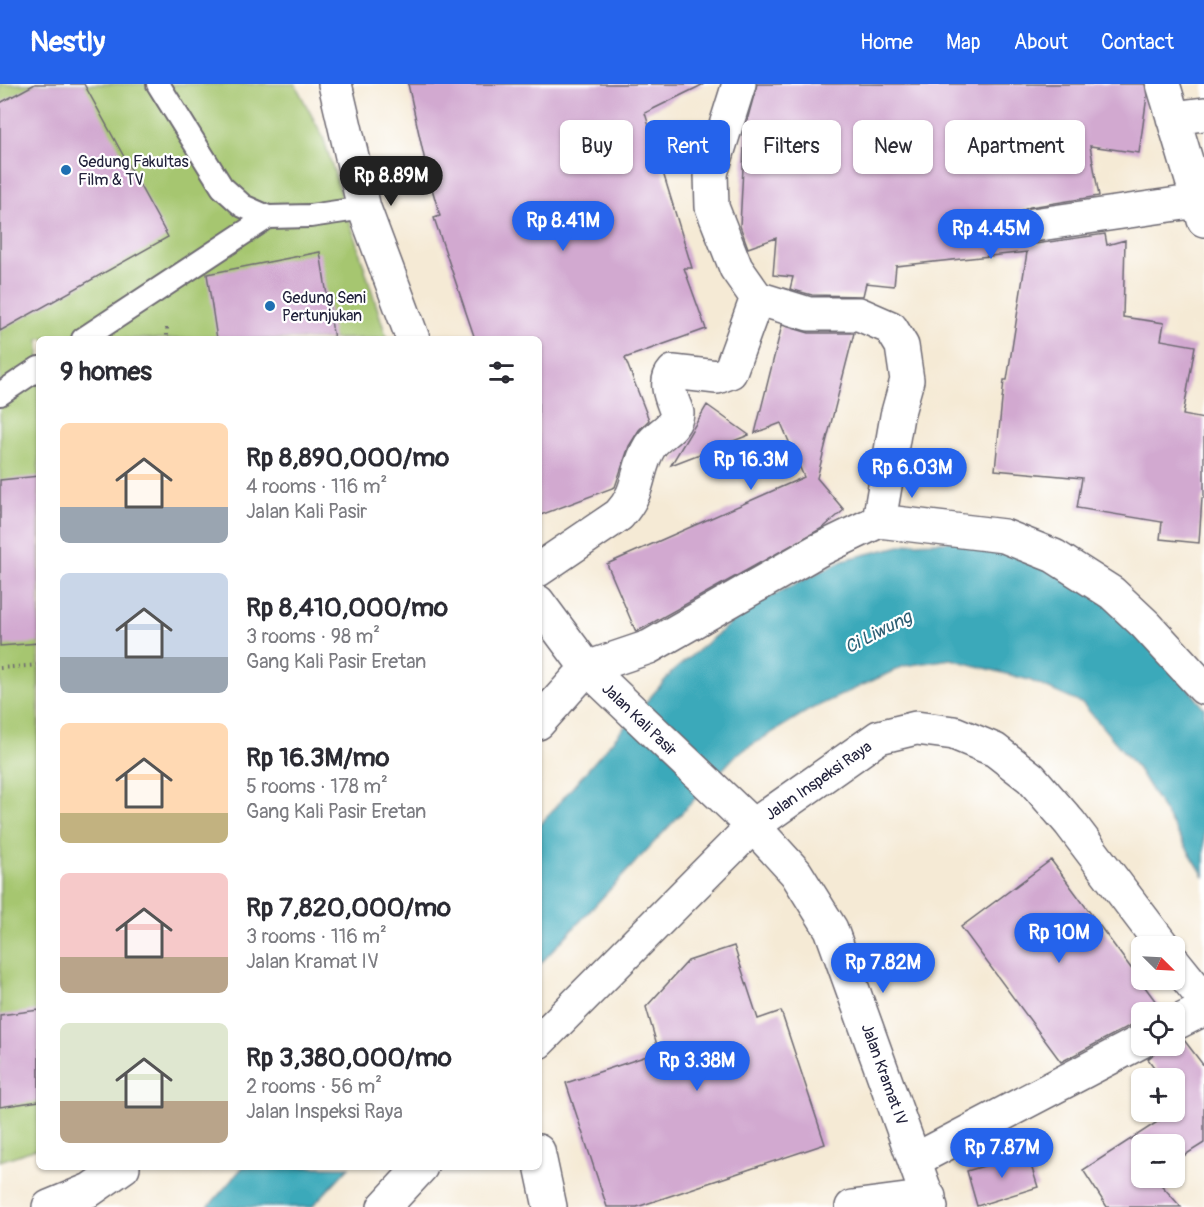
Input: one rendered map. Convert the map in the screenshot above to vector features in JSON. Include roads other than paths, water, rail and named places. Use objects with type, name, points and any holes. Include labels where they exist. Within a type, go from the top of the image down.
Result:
[{"type":"street","points":[[334,84],[364,208],[412,336]]},
{"type":"street","points":[[739,84],[711,173],[712,207],[736,268],[757,298],[808,314],[859,314],[891,328],[902,346],[907,380],[897,416],[879,521]]},
{"type":"street","points":[[1033,225],[1201,211],[1189,116],[1163,84]]},
{"type":"street","points":[[542,567],[619,515],[629,505],[636,491],[649,447],[673,425],[677,418],[668,382],[669,375],[673,372],[717,377],[730,372],[757,298]]},
{"type":"street","points":[[542,719],[587,668],[650,647],[817,551],[879,521],[1004,536],[1054,555],[1112,593],[1146,625],[1204,688]]},
{"type":"street","name":"Jalan Kali Pasir","points":[[542,607],[587,668],[742,816]]},
{"type":"street","name":"Jalan Inspeksi Raya","points":[[542,1038],[742,816],[879,737],[916,728],[954,733],[995,750],[1031,778],[1070,823],[1155,936]]},
{"type":"street","name":"Jalan Kramat IV","points":[[742,816],[796,873],[831,929],[930,1202]]},
{"type":"street","points":[[1185,976],[1204,999]]},
{"type":"street","points":[[1185,1018],[1204,1009]]},
{"type":"street","points":[[915,1160],[1131,1047]]},
{"type":"street","points":[[49,1207],[90,1190],[119,1170]]},
{"type":"street","points":[[384,1207],[418,1170]]},
{"type":"street","points":[[542,1170],[550,1207]]},
{"type":"street","points":[[852,1207],[930,1202]]},
{"type":"lane","points":[[158,84],[222,188],[243,206],[268,216],[310,216],[364,208]]},
{"type":"lane","points":[[88,336],[268,216]]},
{"type":"lane","points":[[0,394],[36,370]]},
{"type":"water","name":"Ci Liwung","points":[[960,541],[1036,561],[1100,597],[1163,656],[1204,708],[1204,876],[1138,769],[1083,704],[1029,680],[951,659],[904,666],[809,710],[737,754],[542,962],[542,823],[672,672],[750,607],[843,560],[912,543]]},
{"type":"water","points":[[240,1170],[346,1170],[312,1207],[208,1207]]},
{"type":"place","name":"Gedung Fakultas Film & TV","points":[[66,170]]},
{"type":"place","name":"Gedung Seni Pertunjukan","points":[[270,306]]}]
